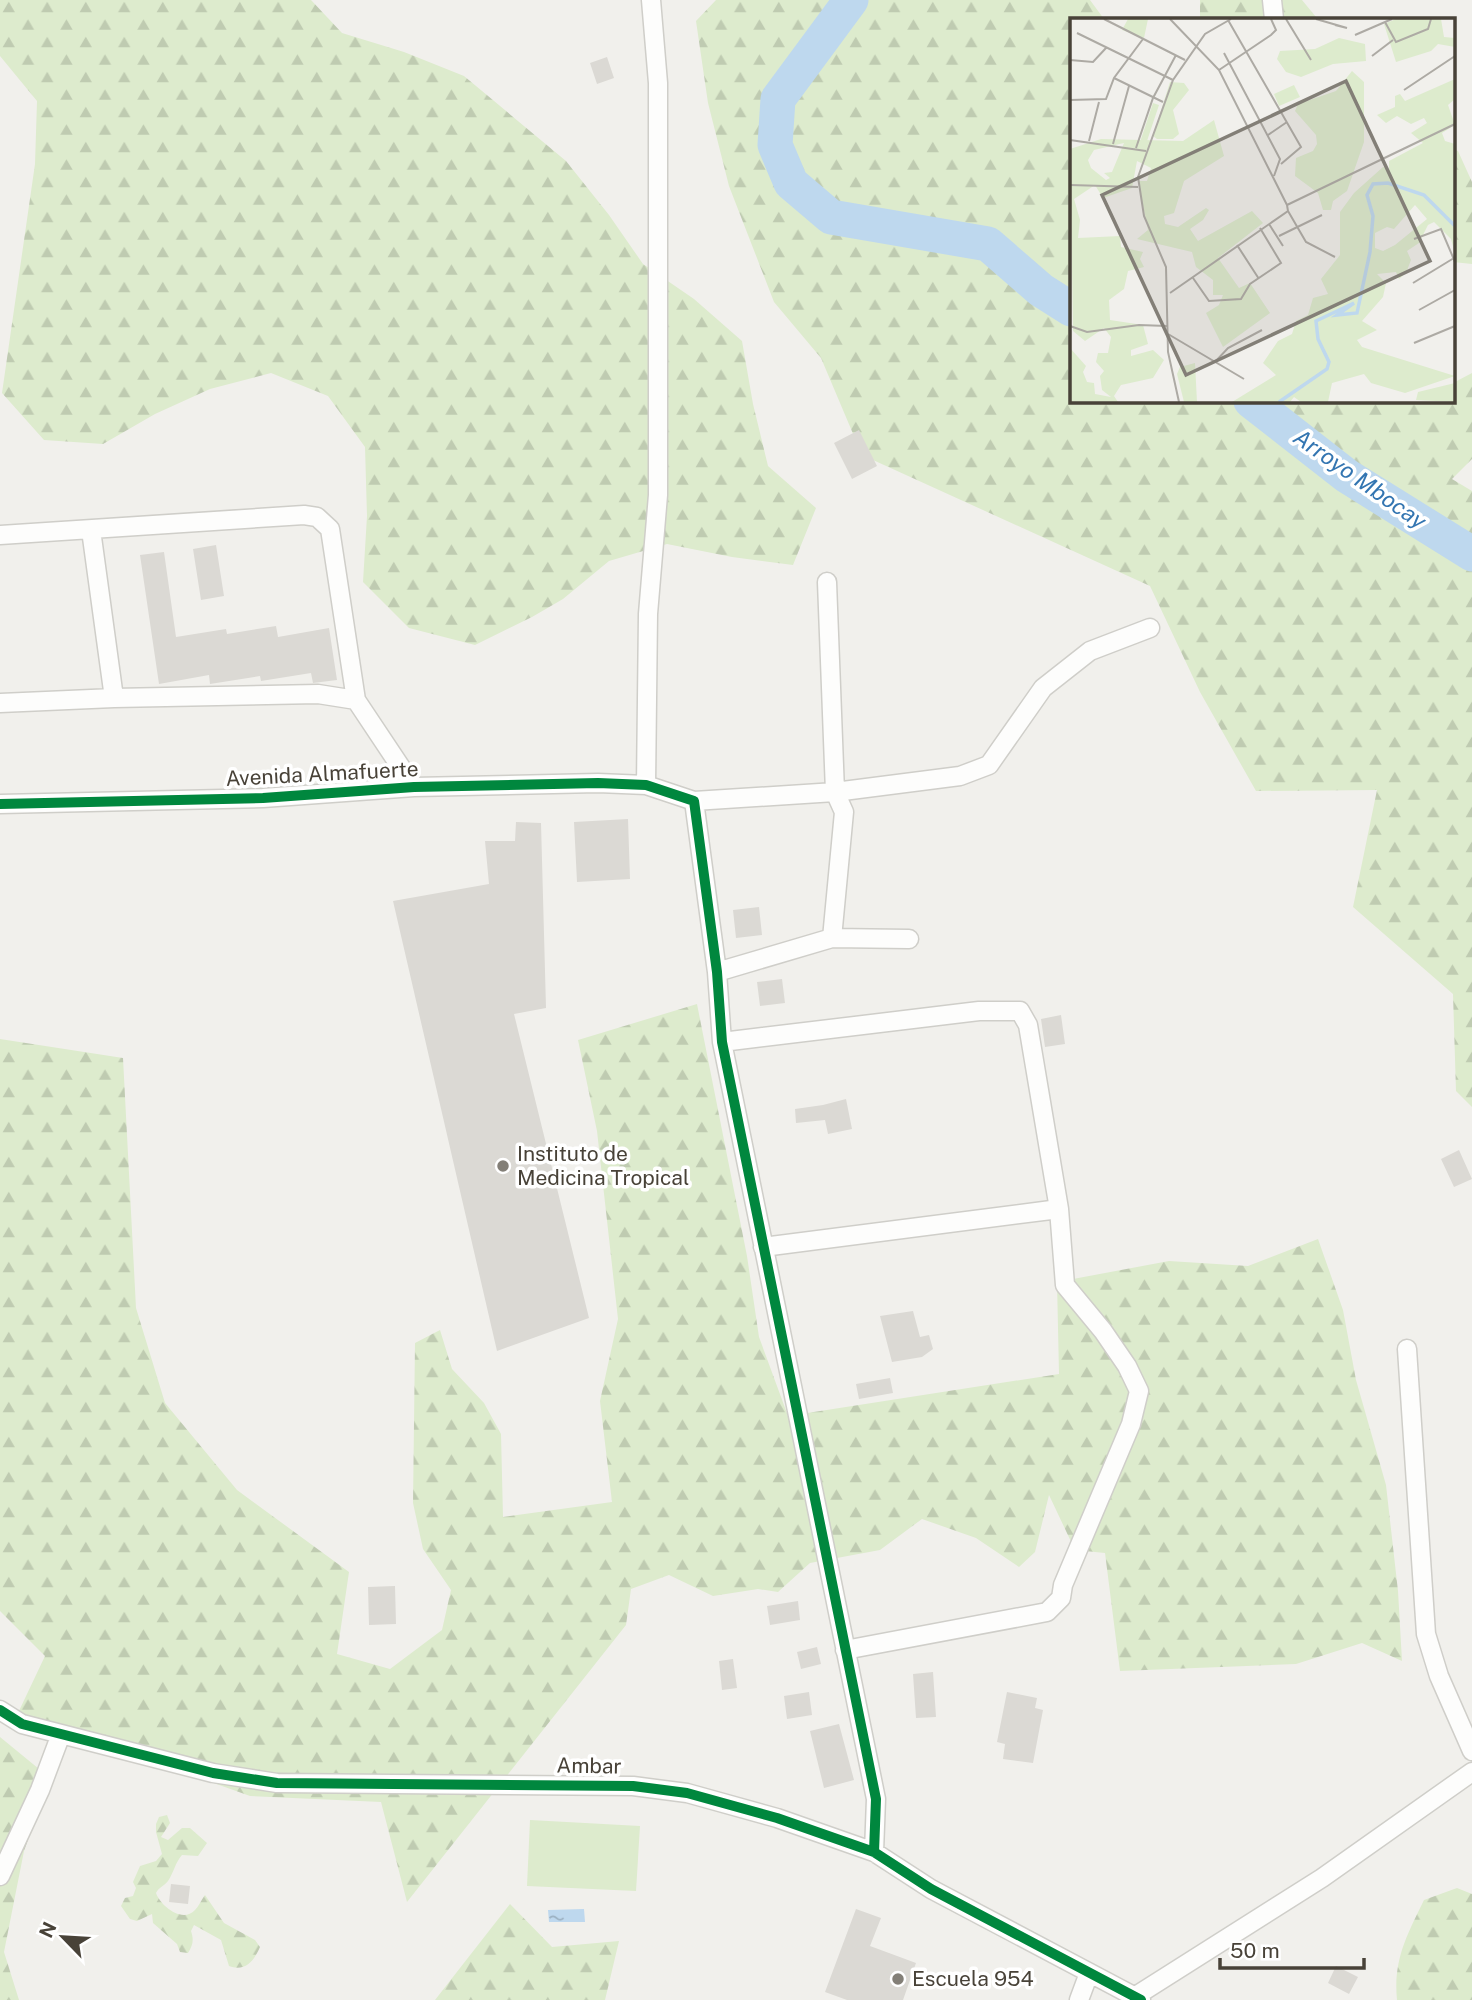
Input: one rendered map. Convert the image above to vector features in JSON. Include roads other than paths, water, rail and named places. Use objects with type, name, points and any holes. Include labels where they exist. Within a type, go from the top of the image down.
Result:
[{"type":"street","points":[[646,785],[648,614],[658,495],[658,83],[651,0]]},
{"type":"street","points":[[1272,0],[1273,18]]},
{"type":"street","points":[[0,536],[304,515],[317,517],[330,529],[356,700],[414,787]]},
{"type":"street","points":[[91,530],[114,698]]},
{"type":"street","points":[[827,582],[835,792],[844,812],[832,939]]},
{"type":"street","points":[[874,1852],[876,1799],[722,1042],[717,972],[694,800],[835,792],[960,776],[989,765],[1043,688],[1090,651],[1150,628]]},
{"type":"street","points":[[0,703],[318,694],[356,700]]},
{"type":"street","name":"Avenida Almafuerte","points":[[0,804],[263,798],[414,787],[646,785],[694,800]]},
{"type":"street","points":[[717,972],[832,939],[909,939]]},
{"type":"street","points":[[722,1042],[979,1011],[1020,1011],[1028,1025],[1059,1209],[1065,1285],[1103,1331],[1139,1391],[1131,1424],[1063,1585],[1061,1598],[1047,1612],[845,1650]]},
{"type":"street","points":[[763,1247],[1059,1209]]},
{"type":"street","points":[[1407,1349],[1426,1634],[1439,1676],[1472,1751]]},
{"type":"street","name":"Ambar","points":[[0,1710],[22,1724],[213,1773],[277,1783],[633,1786],[687,1793],[777,1818],[874,1852],[931,1889],[1138,1998]]},
{"type":"street","points":[[0,1876],[40,1790],[61,1734]]},
{"type":"street","points":[[1138,1998],[1322,1878],[1472,1772]]},
{"type":"street","points":[[1079,2000],[1089,1973]]},
{"type":"water","points":[[584,1909],[585,1922],[549,1922],[548,1910]]},
{"type":"waterway","name":"Arroyo Mbocay","points":[[851,0],[778,99],[775,145],[791,183],[831,217],[988,244],[1041,290],[1070,308]]},
{"type":"waterway","name":"Arroyo Mbocay","points":[[1252,402],[1347,476],[1472,554]]},
{"type":"place","name":"Instituto de Medicina Tropical","points":[[503,1166]]},
{"type":"place","name":"Escuela 954","points":[[898,1979]]}]
